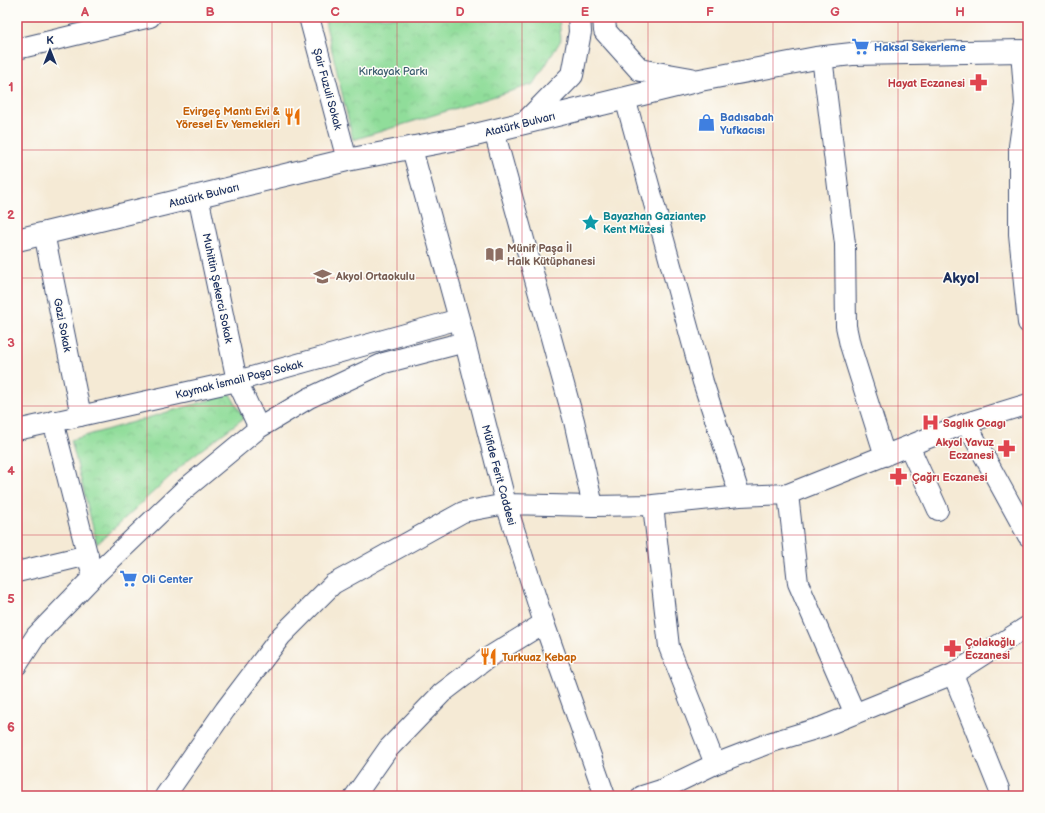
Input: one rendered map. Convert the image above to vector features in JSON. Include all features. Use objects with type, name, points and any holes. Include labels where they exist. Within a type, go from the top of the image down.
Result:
[{"type":"main road","points":[[526,122],[572,75],[580,32],[579,17]]},
{"type":"main road","points":[[604,17],[605,31],[640,70],[700,80]]},
{"type":"main road","name":"Atatürk Bulvarı","points":[[17,240],[347,160],[412,149],[494,131],[700,80],[822,57],[852,54],[1025,51]]},
{"type":"street","points":[[17,49],[150,17]]},
{"type":"street","name":"Şair Fuzuli Sokak","points":[[309,17],[347,160]]},
{"type":"street","points":[[1025,51],[1026,105],[1018,166],[1019,234],[1028,323]]},
{"type":"street","points":[[822,57],[845,244],[846,326],[885,456]]},
{"type":"street","points":[[625,98],[699,368],[740,496]]},
{"type":"street","points":[[494,131],[574,421],[593,506]]},
{"type":"street","name":"Müfide Ferit Caddesi","points":[[412,149],[459,319],[506,504],[544,623],[605,796]]},
{"type":"street","name":"Muhittin Şekerci Sokak","points":[[198,196],[237,381],[259,428]]},
{"type":"street","name":"Gazi Sokak","points":[[44,233],[81,416]]},
{"type":"street","name":"Kaymak İsmail Paşa Sokak","points":[[17,430],[237,381],[459,319]]},
{"type":"street","points":[[17,665],[36,636],[93,577],[185,489],[259,428],[309,398],[384,363],[464,342]]},
{"type":"street","points":[[165,796],[225,710],[281,636],[333,584],[462,512],[506,504],[593,506],[653,504],[740,496],[788,494],[966,424],[1028,404]]},
{"type":"street","points":[[53,421],[93,577]]},
{"type":"street","points":[[966,424],[1028,536]]},
{"type":"street","points":[[909,446],[938,510]]},
{"type":"street","points":[[788,494],[798,582],[855,714]]},
{"type":"street","points":[[653,504],[670,647],[715,764]]},
{"type":"street","points":[[17,572],[88,555]]},
{"type":"street","points":[[355,796],[388,749],[442,694],[489,657],[544,623]]},
{"type":"street","points":[[642,796],[660,790],[715,764],[772,742],[822,727],[953,674],[1028,626]]},
{"type":"street","points":[[953,674],[999,789],[1000,796]]},
{"type":"green space","name":"Kırkayak Parkı","points":[[324,17],[559,17],[561,40],[534,84],[353,140]]},
{"type":"green space","points":[[230,394],[244,418],[190,458],[97,544],[71,440]]},
{"type":"place","name":"Haksal Sekerleme","points":[[861,47]]},
{"type":"place","name":"Hayat Eczanesi","points":[[978,83]]},
{"type":"place","name":"Evirgeç Mantı Evi & Yöresel Ev Yemekleri","points":[[293,117]]},
{"type":"place","name":"Badısabah Yufkacısı","points":[[707,123]]},
{"type":"place","name":"Bayazhan Gaziantep Kent Müzesi","points":[[590,222]]},
{"type":"place","name":"Münif Paşa İl Halk Kütüphanesi","points":[[494,254]]},
{"type":"place","name":"Akyol Ortaokulu","points":[[323,276]]},
{"type":"place","name":"Saglık Ocagı","points":[[930,423]]},
{"type":"place","name":"Akyol Yavuz Eczanesi","points":[[1007,448]]},
{"type":"place","name":"Çağrı Eczanesi","points":[[899,477]]},
{"type":"place","name":"Oli Center","points":[[129,579]]},
{"type":"place","name":"Çolakoğlu Eczanesi","points":[[952,648]]},
{"type":"place","name":"Turkuaz Kebap","points":[[489,657]]},
{"type":"district","name":"Akyol","points":[[961,278]]}]
